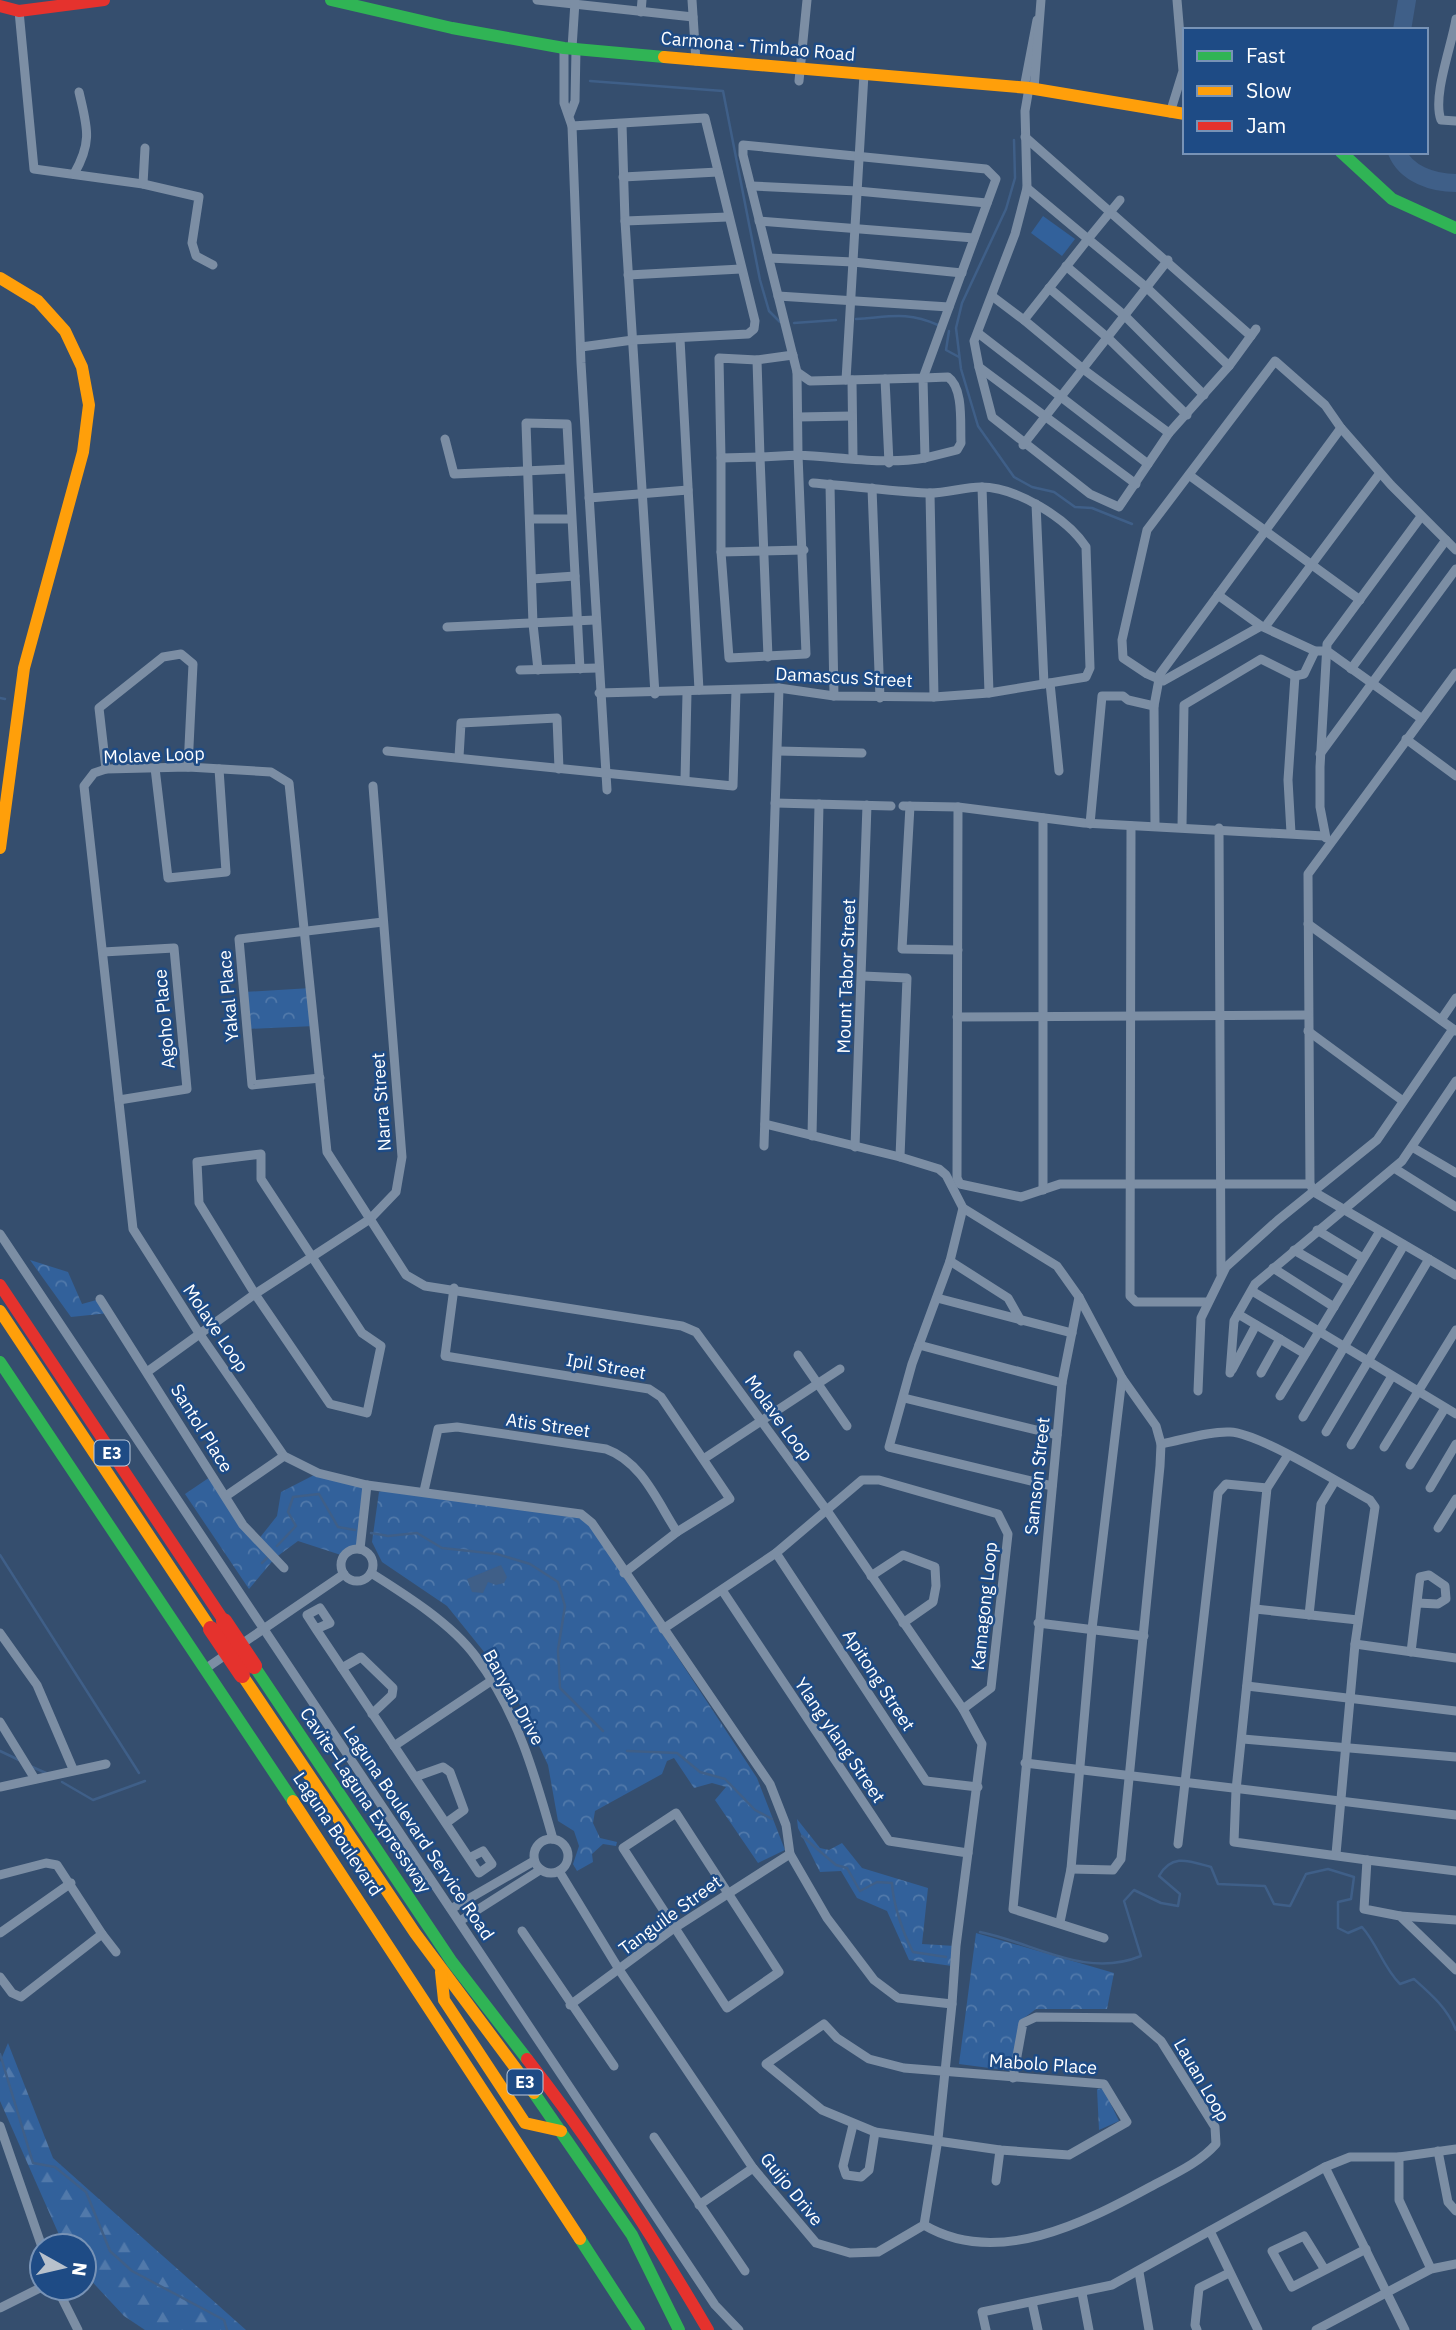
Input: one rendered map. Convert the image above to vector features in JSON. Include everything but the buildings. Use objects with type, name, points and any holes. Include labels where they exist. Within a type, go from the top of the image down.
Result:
[{"type":"main road","points":[[0,6],[19,10],[104,0]]},
{"type":"main road","name":"Carmona - Timbao Road","points":[[331,0],[452,28],[571,48],[799,75],[864,74],[1029,88],[1178,114]]},
{"type":"main road","points":[[1343,154],[1392,199],[1456,228]]},
{"type":"main road","points":[[0,278],[38,301],[65,331],[82,367],[89,405],[83,452],[24,668],[0,848]]},
{"type":"main road","name":"Cavite–Laguna Expressway","points":[[0,1285],[440,1969],[561,2131],[661,2283],[679,2330]]},
{"type":"main road","name":"Cavite–Laguna Expressway","points":[[0,1311],[218,1625]]},
{"type":"main road","name":"Laguna Boulevard","points":[[0,1362],[427,2002],[639,2330]]},
{"type":"main road","name":"Cavite–Laguna Expressway","points":[[248,1670],[452,1962],[566,2109],[673,2270],[708,2330]]},
{"type":"main road","points":[[440,1969],[444,2000],[525,2123],[561,2131]]},
{"type":"street","points":[[537,0],[609,4],[641,12],[693,17]]},
{"type":"street","points":[[641,12],[642,0]]},
{"type":"street","points":[[692,0],[696,61]]},
{"type":"street","points":[[799,75],[807,0]]},
{"type":"street","points":[[1025,137],[1253,332],[1229,366],[1169,433],[1119,507],[1090,494],[1023,445],[992,417],[974,341],[1015,234],[1027,188],[1025,137],[1032,33],[1041,0]]},
{"type":"street","points":[[1177,0],[1182,71],[1178,114]]},
{"type":"street","points":[[575,2],[571,48],[562,78],[564,103],[572,126],[595,620],[607,790]]},
{"type":"street","points":[[19,10],[34,169],[143,184],[199,197],[192,243],[196,256],[214,265]]},
{"type":"street","points":[[1456,19],[1443,77],[1439,113],[1441,120],[1456,121]]},
{"type":"street","points":[[853,457],[849,380],[851,301],[864,74]]},
{"type":"street","points":[[1443,77],[1456,77]]},
{"type":"street","points":[[74,174],[87,152],[88,133],[79,92]]},
{"type":"street","points":[[572,126],[705,118],[755,321],[754,329],[748,334],[633,340],[581,347]]},
{"type":"street","points":[[622,124],[622,177],[655,694]]},
{"type":"street","points":[[793,355],[757,360],[719,358],[721,552],[729,658],[806,654],[797,372],[793,355],[778,296],[769,258],[759,221],[743,155],[743,145],[986,169],[996,179],[923,378],[925,458]]},
{"type":"street","points":[[143,184],[145,148]]},
{"type":"street","points":[[622,177],[718,172]]},
{"type":"street","points":[[751,186],[857,191],[987,203]]},
{"type":"street","points":[[1027,188],[1146,287],[1229,366]]},
{"type":"street","points":[[1024,320],[1121,200]]},
{"type":"street","points":[[625,221],[728,217]]},
{"type":"street","points":[[759,221],[974,238]]},
{"type":"street","points":[[769,258],[853,262],[961,273]]},
{"type":"street","points":[[1023,445],[1168,260]]},
{"type":"street","points":[[1066,266],[1125,316],[1204,396]]},
{"type":"street","points":[[628,275],[741,269]]},
{"type":"street","points":[[1049,288],[1108,338],[1186,415]]},
{"type":"street","points":[[778,296],[949,307]]},
{"type":"street","points":[[992,296],[1169,433]]},
{"type":"street","points":[[978,332],[1148,464]]},
{"type":"street","points":[[680,339],[699,690]]},
{"type":"street","points":[[757,360],[768,657]]},
{"type":"street","points":[[1380,473],[1263,626],[1172,679],[1158,678],[1123,658],[1122,640],[1147,530],[1275,361],[1325,405],[1380,473],[1420,517],[1456,550]]},
{"type":"street","points":[[979,367],[1136,484]]},
{"type":"street","points":[[721,458],[798,455],[853,457],[889,463],[957,450],[961,443],[958,393],[953,380],[948,377],[810,381],[797,372]]},
{"type":"street","points":[[885,379],[889,463]]},
{"type":"street","points":[[798,417],[852,416]]},
{"type":"street","points":[[538,670],[533,624],[526,424],[567,424],[580,668]]},
{"type":"street","points":[[1155,826],[1154,706],[1158,678],[1341,428]]},
{"type":"street","points":[[445,439],[454,474],[568,469]]},
{"type":"street","points":[[1189,475],[1360,600]]},
{"type":"street","points":[[813,483],[930,494],[982,487],[1004,489],[1036,504],[1047,684],[1059,771]]},
{"type":"street","points":[[830,484],[834,695]]},
{"type":"street","points":[[982,487],[989,693]]},
{"type":"street","points":[[872,488],[880,698]]},
{"type":"street","points":[[589,498],[688,490]]},
{"type":"street","points":[[930,494],[934,697]]},
{"type":"street","name":"Damascus Street","points":[[599,693],[655,694],[779,688],[880,698],[934,697],[989,693],[1047,684],[1088,672],[1086,547],[1079,537],[1036,504]]},
{"type":"street","points":[[1330,845],[1324,836],[1320,807],[1320,754],[1327,644],[1420,517]]},
{"type":"street","points":[[530,519],[571,519]]},
{"type":"street","points":[[1351,669],[1446,540]]},
{"type":"street","points":[[721,552],[804,550]]},
{"type":"street","points":[[1320,754],[1456,569]]},
{"type":"street","points":[[532,579],[575,576]]},
{"type":"street","points":[[1218,595],[1263,626],[1315,651],[1327,652],[1422,719]]},
{"type":"street","points":[[447,627],[595,620]]},
{"type":"street","points":[[1182,827],[1184,705],[1261,659],[1295,676],[1304,674],[1315,651]]},
{"type":"street","points":[[106,769],[99,708],[163,657],[181,654],[193,664],[188,767]]},
{"type":"street","points":[[520,670],[598,668]]},
{"type":"street","points":[[1312,1188],[1308,874],[1456,673]]},
{"type":"street","points":[[1291,833],[1288,780],[1295,676]]},
{"type":"street","points":[[764,1146],[779,688]]},
{"type":"street","points":[[387,751],[733,786],[736,690]]},
{"type":"street","points":[[685,780],[687,693]]},
{"type":"street","points":[[1090,824],[1102,696],[1123,696],[1128,700],[1154,706]]},
{"type":"street","points":[[459,757],[461,723],[557,718],[559,769]]},
{"type":"street","points":[[1406,739],[1456,776]]},
{"type":"street","points":[[778,751],[862,753]]},
{"type":"street","name":"Molave Loop","points":[[188,767],[271,772],[289,783],[327,1152],[405,1275],[425,1286],[454,1288],[682,1326],[696,1332],[828,1512],[963,1709],[982,1744],[952,2004],[898,1998],[874,1980],[827,1918],[790,1854],[786,1825],[769,1784],[593,1524],[581,1514],[367,1485],[318,1473],[284,1456],[199,1333],[133,1229],[84,786],[94,773],[106,769],[155,768],[188,767]]},
{"type":"street","points":[[155,768],[168,878],[226,872],[219,769]]},
{"type":"street","name":"Narra Street","points":[[147,1371],[255,1294],[370,1219],[396,1192],[402,1157],[373,786]]},
{"type":"street","points":[[775,803],[891,806]]},
{"type":"street","points":[[812,1136],[820,804]]},
{"type":"street","name":"Mount Tabor Street","points":[[855,1147],[867,805]]},
{"type":"street","points":[[958,950],[902,949],[906,806],[958,807],[1090,824],[1219,828],[1324,836]]},
{"type":"street","points":[[958,807],[957,1178],[960,1184],[1011,1197],[1021,1197],[1060,1184],[1219,1184],[1312,1188],[1456,1275]]},
{"type":"street","points":[[1043,818],[1044,1190]]},
{"type":"street","points":[[1131,826],[1130,1296],[1136,1302],[1207,1302]]},
{"type":"street","points":[[1219,828],[1221,1275]]},
{"type":"street","name":"Yakal Place","points":[[320,1078],[252,1085],[239,939],[383,922]]},
{"type":"street","points":[[1198,1391],[1201,1318],[1226,1267],[1312,1188],[1377,1140],[1455,1030],[1308,924]]},
{"type":"street","name":"Agoho Place","points":[[103,952],[174,948],[187,1089],[119,1100]]},
{"type":"street","points":[[863,976],[907,978],[901,1157]]},
{"type":"street","points":[[1441,1020],[1456,998]]},
{"type":"street","points":[[957,1017],[1308,1015]]},
{"type":"street","points":[[1308,1031],[1403,1101]]},
{"type":"street","points":[[1256,1325],[1230,1373],[1234,1321],[1252,1291],[1272,1268],[1394,1168],[1412,1147],[1456,1081]]},
{"type":"street","points":[[765,1124],[901,1157],[946,1175],[963,1208],[1057,1266],[1079,1297],[1122,1378],[1156,1426],[1161,1444],[1132,1777],[1118,1866],[1113,1870],[1071,1869]]},
{"type":"street","points":[[1412,1147],[1456,1173]]},
{"type":"street","points":[[261,1154],[261,1179],[362,1333],[381,1346],[367,1413],[330,1404],[255,1294],[199,1203],[197,1162],[261,1154]]},
{"type":"street","points":[[1394,1168],[1456,1207]]},
{"type":"street","points":[[963,1208],[950,1261],[919,1345],[890,1447],[1052,1486]]},
{"type":"street","points":[[1317,1230],[1363,1258]]},
{"type":"street","points":[[1280,1396],[1380,1231]]},
{"type":"street","name":"Laguna Boulevard Service Road","points":[[0,1234],[715,2305],[739,2330]]},
{"type":"street","points":[[1303,1417],[1404,1245]]},
{"type":"street","points":[[1294,1250],[1349,1282]]},
{"type":"street","points":[[1326,1432],[1429,1259]]},
{"type":"street","points":[[950,1261],[1008,1298],[1021,1321]]},
{"type":"street","points":[[1272,1268],[1334,1307]]},
{"type":"street","name":"Ipil Street","points":[[454,1288],[445,1356],[649,1389],[661,1396],[730,1499],[677,1532],[624,1573]]},
{"type":"street","points":[[1252,1291],[1456,1414]]},
{"type":"street","name":"Samson Street","points":[[1060,1923],[1013,1909],[1062,1383],[1079,1297]]},
{"type":"street","points":[[937,1298],[1072,1333]]},
{"type":"street","name":"Santol Place","points":[[100,1299],[243,1525],[284,1568]]},
{"type":"street","points":[[1238,1314],[1305,1354]]},
{"type":"street","points":[[1384,1447],[1453,1344],[1456,1330]]},
{"type":"street","points":[[1261,1373],[1280,1339]]},
{"type":"street","points":[[919,1345],[1062,1383]]},
{"type":"street","points":[[798,1355],[847,1426]]},
{"type":"street","points":[[705,1458],[840,1369]]},
{"type":"street","points":[[1351,1445],[1392,1376]]},
{"type":"street","points":[[1104,1938],[1060,1923],[1071,1869],[1092,1629],[1122,1378]]},
{"type":"street","points":[[904,1398],[1057,1435]]},
{"type":"street","points":[[1410,1465],[1445,1408]]},
{"type":"street","name":"Atis Street","points":[[424,1491],[438,1429],[457,1427],[606,1449],[623,1455],[636,1468],[677,1532]]},
{"type":"street","points":[[1161,1444],[1231,1432],[1288,1455],[1370,1500],[1375,1507],[1354,1644],[1336,1854]]},
{"type":"street","points":[[1430,1488],[1456,1444]]},
{"type":"street","points":[[1288,1455],[1267,1488],[1236,1790],[1234,1842],[1238,1845],[1336,1854],[1456,1871]]},
{"type":"street","points":[[226,1496],[284,1456]]},
{"type":"street","name":"Kamagong Loop","points":[[663,1629],[776,1553],[828,1512],[862,1480],[879,1480],[998,1514],[1008,1534],[991,1688],[963,1709]]},
{"type":"street","points":[[1309,1615],[1321,1504],[1335,1481]]},
{"type":"street","points":[[1178,1844],[1218,1493],[1226,1484],[1267,1488]]},
{"type":"street","points":[[360,1549],[367,1485]]},
{"type":"street","points":[[1438,1528],[1456,1499]]},
{"type":"street","points":[[360,1549],[372,1559],[371,1573],[358,1581],[344,1574],[341,1565],[344,1556],[351,1550],[360,1549]]},
{"type":"street","name":"Apitong Street","points":[[776,1553],[926,1781],[978,1787]]},
{"type":"street","points":[[871,1576],[903,1555],[935,1567],[933,1602],[903,1623]]},
{"type":"street","name":"Banyan Drive","points":[[371,1573],[428,1612],[475,1655],[528,1753],[553,1839]]},
{"type":"street","points":[[205,1669],[344,1574]]},
{"type":"street","name":"Ylang ylang Street","points":[[722,1590],[889,1841],[968,1853]]},
{"type":"street","points":[[1411,1652],[1417,1602]]},
{"type":"street","points":[[1255,1609],[1358,1620]]},
{"type":"street","points":[[1038,1623],[1144,1636]]},
{"type":"street","points":[[316,1629],[469,1858]]},
{"type":"street","points":[[0,1633],[37,1685],[73,1769]]},
{"type":"street","points":[[1354,1644],[1456,1657]]},
{"type":"street","points":[[342,1668],[361,1657],[393,1688],[392,1695],[372,1714]]},
{"type":"street","points":[[394,1746],[491,1681]]},
{"type":"street","points":[[1247,1686],[1456,1711]]},
{"type":"street","points":[[0,1722],[35,1779]]},
{"type":"street","points":[[1243,1739],[1456,1757]]},
{"type":"street","points":[[1025,1763],[1456,1815]]},
{"type":"street","points":[[0,1787],[73,1769],[106,1764]]},
{"type":"street","points":[[415,1777],[443,1768],[450,1772],[464,1810],[446,1823]]},
{"type":"street","points":[[676,1813],[729,1892],[779,1972],[727,2008],[673,1929],[623,1848],[676,1813]]},
{"type":"street","points":[[553,1839],[564,1845],[567,1853],[565,1866],[559,1871],[549,1873],[537,1865],[537,1845],[553,1839]]},
{"type":"street","name":"Tanguile Street","points":[[569,2005],[673,1929],[790,1854]]},
{"type":"street","points":[[1367,1860],[1364,1909],[1400,1916],[1456,1920]]},
{"type":"street","points":[[0,1875],[52,1863],[57,1865],[116,1952]]},
{"type":"street","points":[[451,1909],[537,1865]]},
{"type":"street","points":[[460,1921],[537,1865]]},
{"type":"street","name":"Guijo Drive","points":[[559,1871],[620,1970],[753,2168],[817,2243],[850,2253],[878,2252],[925,2225]]},
{"type":"street","points":[[0,1933],[71,1884]]},
{"type":"street","points":[[1400,1916],[1456,1969]]},
{"type":"street","points":[[522,1931],[569,2005],[614,2066]]},
{"type":"street","points":[[0,1978],[12,1993],[21,1997],[102,1934]]},
{"type":"street","points":[[925,2225],[938,2138],[952,2004]]},
{"type":"street","name":"Lauan Loop","points":[[925,2225],[945,2237],[1003,2243],[1045,2234],[1107,2211],[1202,2159],[1216,2144],[1215,2127],[1161,2041],[1134,2018],[1035,2017],[1023,2024],[1019,2034],[1013,2078]]},
{"type":"street","name":"Mabolo Place","points":[[824,2024],[837,2038],[869,2059],[904,2068],[1013,2078],[1104,2084],[1127,2122],[1069,2155],[1000,2150],[938,2138],[874,2132],[822,2110],[766,2064],[824,2024]]},
{"type":"street","points":[[853,2125],[843,2166],[846,2175],[861,2178],[869,2171],[874,2132]]},
{"type":"street","points":[[0,2126],[37,2232]]},
{"type":"street","points":[[654,2137],[745,2271]]},
{"type":"street","points":[[986,2330],[982,2312],[1112,2285],[1325,2167],[1350,2157],[1399,2157],[1456,2149]]},
{"type":"street","points":[[996,2181],[1000,2150]]},
{"type":"street","points":[[1438,2151],[1456,2211]]},
{"type":"street","points":[[1399,2157],[1399,2200],[1431,2269]]},
{"type":"street","points":[[1325,2167],[1405,2330]]},
{"type":"street","points":[[699,2204],[753,2168]]},
{"type":"street","points":[[1210,2231],[1258,2330]]},
{"type":"street","points":[[1325,2270],[1304,2236],[1272,2250],[1292,2287],[1366,2249]]},
{"type":"street","points":[[1315,2330],[1431,2269],[1456,2264]]},
{"type":"street","points":[[1139,2272],[1149,2330]]},
{"type":"street","points":[[1197,2330],[1195,2325],[1199,2288],[1229,2273]]},
{"type":"street","points":[[1082,2293],[1089,2330]]},
{"type":"street","points":[[0,2308],[28,2294]]},
{"type":"street","points":[[64,2302],[78,2330]]},
{"type":"street","points":[[1032,2302],[1038,2330]]},
{"type":"green space","points":[[1043,216],[1075,239],[1062,256],[1031,233]]},
{"type":"green space","points":[[311,988],[315,1026],[247,1029],[244,992]]},
{"type":"green space","points":[[30,1260],[68,1272],[82,1304],[100,1299],[109,1313],[71,1317]]},
{"type":"green space","points":[[318,1473],[367,1485],[357,1549],[344,1556],[298,1541],[275,1558],[249,1589],[185,1494],[213,1475],[258,1540],[277,1516],[281,1492]]},
{"type":"green space","points":[[387,1489],[579,1516],[591,1525],[757,1778],[785,1850],[758,1863],[715,1800],[726,1787],[712,1783],[694,1788],[674,1758],[667,1761],[662,1774],[595,1811],[593,1823],[600,1838],[617,1842],[616,1846],[603,1844],[592,1854],[593,1862],[577,1871],[573,1864],[579,1846],[574,1831],[558,1821],[548,1765],[510,1684],[447,1606],[382,1562],[372,1542],[379,1492]]},
{"type":"green space","points":[[797,1819],[820,1848],[829,1850],[842,1843],[862,1868],[928,1888],[922,1944],[955,1946],[952,1966],[909,1960],[887,1911],[857,1898],[841,1871],[820,1872],[798,1828]]},
{"type":"green space","points":[[976,1933],[1114,1973],[1107,2009],[1036,2009],[1020,2021],[1012,2071],[959,2064]]},
{"type":"green space","points":[[8,2043],[53,2158],[246,2330],[145,2330],[124,2316],[98,2288],[98,2232],[58,2232],[0,2101],[0,2062]]},
{"type":"green space","points":[[1103,2088],[1119,2121],[1099,2130],[1097,2089]]},
{"type":"shaded area","points":[[501,1565],[507,1577],[504,1583],[496,1585],[488,1582],[483,1593],[472,1592],[467,1579]]},
{"type":"waterway","points":[[1402,28],[1407,0]]},
{"type":"waterway","points":[[590,81],[723,91],[760,280],[769,311],[780,322]]},
{"type":"waterway","points":[[1014,140],[1015,178],[1006,209],[962,303],[956,328],[961,369],[978,426],[1014,477],[1032,487],[1054,492],[1075,507],[1092,508],[1132,524]]},
{"type":"waterway","points":[[1398,154],[1407,166],[1421,176],[1456,183]]},
{"type":"waterway","points":[[856,319],[907,316],[938,325]]},
{"type":"waterway","points":[[794,323],[836,320]]},
{"type":"waterway","points":[[949,331],[946,350],[959,357]]},
{"type":"waterway","points":[[0,698],[5,699]]},
{"type":"waterway","points":[[277,1546],[296,1526],[288,1512],[293,1497],[319,1494],[338,1527],[355,1530]]},
{"type":"waterway","points":[[371,1533],[388,1536],[417,1533],[442,1548],[497,1554],[530,1564],[558,1582],[565,1606],[558,1650],[560,1688],[603,1731]]},
{"type":"waterway","points":[[0,1555],[139,1773]]},
{"type":"waterway","points":[[262,1563],[267,1558]]},
{"type":"waterway","points":[[0,1751],[19,1760]]},
{"type":"waterway","points":[[627,1751],[677,1753],[700,1772],[725,1779],[755,1810],[772,1819]]},
{"type":"waterway","points":[[30,1766],[46,1773]]},
{"type":"waterway","points":[[62,1782],[93,1800],[145,1781]]},
{"type":"waterway","points":[[802,1836],[836,1865],[847,1868],[860,1891],[877,1882],[892,1883],[899,1918],[913,1952],[946,1957]]},
{"type":"waterway","points":[[980,1932],[1060,1957],[1100,1964],[1120,1962],[1141,1956],[1124,1901],[1134,1890],[1161,1903],[1178,1906],[1180,1894],[1159,1876],[1175,1861],[1211,1867],[1218,1884],[1265,1886],[1274,1904],[1290,1906],[1306,1874],[1328,1869],[1354,1877],[1351,1899],[1338,1902],[1338,1928],[1348,1933],[1362,1927],[1400,1984],[1414,1979],[1444,2008],[1456,2030]]},
{"type":"waterway","points":[[0,2054],[33,2163],[55,2167],[86,2192],[110,2251],[132,2271],[224,2320],[227,2330]]},
{"type":"traffic: fast","points":[[331,0],[452,28],[564,48],[664,57]]},
{"type":"traffic: fast","points":[[1343,154],[1392,199],[1456,228]]},
{"type":"traffic: fast","points":[[0,1362],[293,1801]]},
{"type":"traffic: fast","points":[[254,1666],[452,1962],[527,2059]]},
{"type":"traffic: fast","points":[[534,2093],[632,2235],[679,2330]]},
{"type":"traffic: fast","points":[[580,2239],[639,2330]]},
{"type":"traffic: slow","points":[[664,57],[1029,88],[1183,114]]},
{"type":"traffic: slow","points":[[0,278],[38,301],[65,331],[82,367],[89,405],[83,452],[24,668],[0,848]]},
{"type":"traffic: slow","points":[[0,1311],[211,1629]]},
{"type":"traffic: slow","points":[[242,1675],[415,1933],[534,2093]]},
{"type":"traffic: slow","points":[[293,1801],[580,2239]]},
{"type":"traffic: slow","points":[[441,1972],[444,2000],[525,2123],[561,2131]]},
{"type":"traffic: jam","points":[[0,6],[19,11],[104,0]]},
{"type":"traffic: jam","points":[[0,1285],[224,1621]]},
{"type":"traffic: jam","points":[[224,1621],[254,1666]]},
{"type":"traffic: jam","points":[[211,1629],[242,1675]]},
{"type":"traffic: jam","points":[[527,2059],[622,2192],[708,2330]]}]
